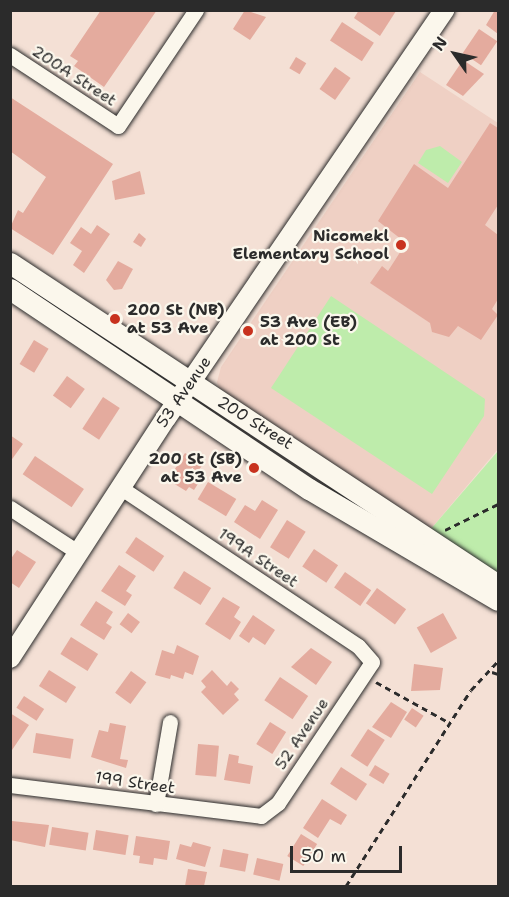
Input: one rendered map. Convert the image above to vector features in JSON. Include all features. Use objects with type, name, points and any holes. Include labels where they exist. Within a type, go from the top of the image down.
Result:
[{"type":"main road","name":"200 Street","points":[[10,263],[498,585]]},
{"type":"main road","name":"200 Street","points":[[10,289],[176,403],[309,489],[498,600]]},
{"type":"street","name":"200A Street","points":[[10,55],[118,126],[196,10]]},
{"type":"street","name":"53 Avenue","points":[[10,658],[176,403],[444,10]]},
{"type":"street","name":"199A Street","points":[[121,488],[358,646],[372,662]]},
{"type":"street","points":[[10,508],[79,553]]},
{"type":"street","name":"52 Avenue","points":[[254,817],[278,803],[372,662]]},
{"type":"street","points":[[156,804],[170,722]]},
{"type":"street","name":"199 Street","points":[[10,785],[254,817]]},
{"type":"path","points":[[438,534],[498,504]]},
{"type":"path","points":[[492,672],[498,661]]},
{"type":"path","points":[[346,886],[482,674],[492,672],[498,674]]},
{"type":"path","points":[[376,682],[450,723]]},
{"type":"shaded area","name":"Nicomekl Elementary School","points":[[420,72],[498,123],[498,449],[430,530],[220,391],[217,382],[221,367]]},
{"type":"green space","points":[[440,146],[462,162],[448,183],[418,163],[426,150]]},
{"type":"green space","points":[[331,296],[485,399],[484,416],[432,494],[271,388]]},
{"type":"green space","points":[[498,451],[498,575],[430,530]]},
{"type":"building","points":[[101,10],[157,10],[104,87],[74,66],[78,61],[70,56]]},
{"type":"building","points":[[245,10],[266,17],[250,40],[233,29]]},
{"type":"building","points":[[359,10],[396,11],[380,36],[354,18]]},
{"type":"building","points":[[495,10],[498,10],[498,34],[486,25]]},
{"type":"building","points":[[342,22],[374,43],[362,61],[330,40]]},
{"type":"building","points":[[479,29],[497,41],[481,65],[463,53]]},
{"type":"building","points":[[296,57],[306,63],[300,74],[289,68]]},
{"type":"building","points":[[463,60],[484,74],[463,96],[446,85]]},
{"type":"building","points":[[335,67],[351,78],[335,100],[320,89]]},
{"type":"building","points":[[10,97],[113,164],[53,255],[10,228],[18,210],[23,213],[46,177],[10,151]]},
{"type":"building","points":[[490,123],[498,128],[498,205],[485,225],[498,235],[498,299],[492,309],[498,315],[481,340],[458,326],[449,337],[432,332],[430,323],[370,283],[382,266],[388,271],[406,243],[378,221],[414,164],[448,188]]},
{"type":"building","points":[[140,171],[145,194],[115,200],[112,181]]},
{"type":"building","points":[[97,225],[110,234],[84,273],[73,265],[82,251],[70,243],[81,227],[91,234]]},
{"type":"building","points":[[139,233],[146,239],[141,247],[133,242]]},
{"type":"building","points":[[118,261],[133,269],[122,289],[114,290],[106,280]]},
{"type":"building","points":[[34,340],[49,349],[34,373],[20,364]]},
{"type":"building","points":[[67,376],[85,389],[71,408],[53,395]]},
{"type":"building","points":[[103,397],[120,408],[99,440],[82,429]]},
{"type":"building","points":[[10,435],[23,444],[10,462]]},
{"type":"building","points":[[185,453],[203,464],[197,473],[203,476],[194,490],[189,487],[186,491],[168,480]]},
{"type":"building","points":[[35,456],[84,489],[72,507],[23,474]]},
{"type":"building","points":[[208,482],[236,499],[226,516],[198,499]]},
{"type":"building","points":[[262,500],[278,510],[260,539],[234,522],[245,505],[255,511]]},
{"type":"building","points":[[287,520],[306,532],[289,559],[270,547]]},
{"type":"building","points":[[136,537],[164,556],[154,572],[125,553]]},
{"type":"building","points":[[314,549],[338,565],[326,583],[302,566]]},
{"type":"building","points":[[17,550],[36,562],[19,588],[10,582],[10,560]]},
{"type":"building","points":[[119,565],[136,576],[126,591],[132,595],[125,606],[101,591]]},
{"type":"building","points":[[184,571],[211,588],[201,605],[173,588]]},
{"type":"building","points":[[345,572],[371,590],[360,606],[334,588]]},
{"type":"building","points":[[377,588],[406,609],[395,625],[366,603]]},
{"type":"building","points":[[223,597],[240,607],[234,617],[241,622],[230,640],[205,624]]},
{"type":"building","points":[[96,601],[113,612],[106,623],[112,627],[104,640],[80,625]]},
{"type":"building","points":[[128,613],[140,622],[132,633],[120,624]]},
{"type":"building","points":[[443,613],[457,638],[431,653],[417,628]]},
{"type":"building","points":[[253,615],[275,630],[265,645],[253,637],[249,643],[239,636]]},
{"type":"building","points":[[71,637],[98,654],[88,671],[60,654]]},
{"type":"building","points":[[177,645],[199,656],[193,675],[185,672],[183,679],[171,675],[170,679],[155,675],[162,650],[174,654]]},
{"type":"building","points":[[311,648],[332,662],[316,685],[291,667]]},
{"type":"building","points":[[414,664],[443,668],[440,690],[411,691]]},
{"type":"building","points":[[49,670],[76,687],[66,703],[39,686]]},
{"type":"building","points":[[212,670],[227,686],[231,681],[239,689],[234,694],[239,700],[223,715],[201,692],[206,687],[201,681]]},
{"type":"building","points":[[131,671],[146,682],[131,704],[115,693]]},
{"type":"building","points":[[280,677],[308,696],[293,719],[264,700]]},
{"type":"building","points":[[24,696],[44,709],[37,721],[16,708]]},
{"type":"building","points":[[391,702],[407,712],[391,738],[372,727]]},
{"type":"building","points":[[412,708],[424,716],[416,727],[404,720]]},
{"type":"building","points":[[10,713],[29,725],[10,753]]},
{"type":"building","points":[[270,722],[286,732],[272,754],[256,744]]},
{"type":"building","points":[[110,723],[126,726],[120,759],[128,760],[126,768],[91,757],[99,730],[108,732]]},
{"type":"building","points":[[368,729],[385,740],[367,767],[351,756]]},
{"type":"building","points":[[36,733],[74,739],[70,759],[33,753]]},
{"type":"building","points":[[198,744],[219,746],[216,777],[195,775]]},
{"type":"building","points":[[229,754],[239,756],[238,763],[253,766],[250,784],[224,780]]},
{"type":"building","points":[[375,765],[390,774],[383,784],[369,775]]},
{"type":"building","points":[[341,767],[367,784],[356,801],[330,784]]},
{"type":"building","points":[[322,799],[347,815],[341,825],[330,819],[318,838],[303,828]]},
{"type":"building","points":[[12,821],[49,825],[45,847],[10,840]]},
{"type":"building","points":[[52,827],[89,833],[86,851],[49,845]]},
{"type":"building","points":[[96,830],[129,835],[125,855],[93,850]]},
{"type":"building","points":[[301,834],[317,844],[303,866],[287,856]]},
{"type":"building","points":[[136,836],[170,841],[167,860],[154,858],[153,865],[139,863],[140,856],[133,855]]},
{"type":"building","points":[[193,842],[211,847],[205,867],[176,859],[180,844],[191,847]]},
{"type":"building","points":[[223,849],[249,854],[245,872],[220,867]]},
{"type":"building","points":[[257,858],[283,864],[279,881],[253,875]]},
{"type":"building","points":[[188,869],[207,872],[204,886],[185,886]]},
{"type":"place","name":"Nicomekl Elementary School","points":[[401,245]]},
{"type":"place","name":"200 St (NB) at 53 Ave","points":[[115,319]]},
{"type":"place","name":"53 Ave (EB) at 200 St","points":[[248,331]]},
{"type":"place","name":"200 St (SB) at 53 Ave","points":[[254,468]]}]
